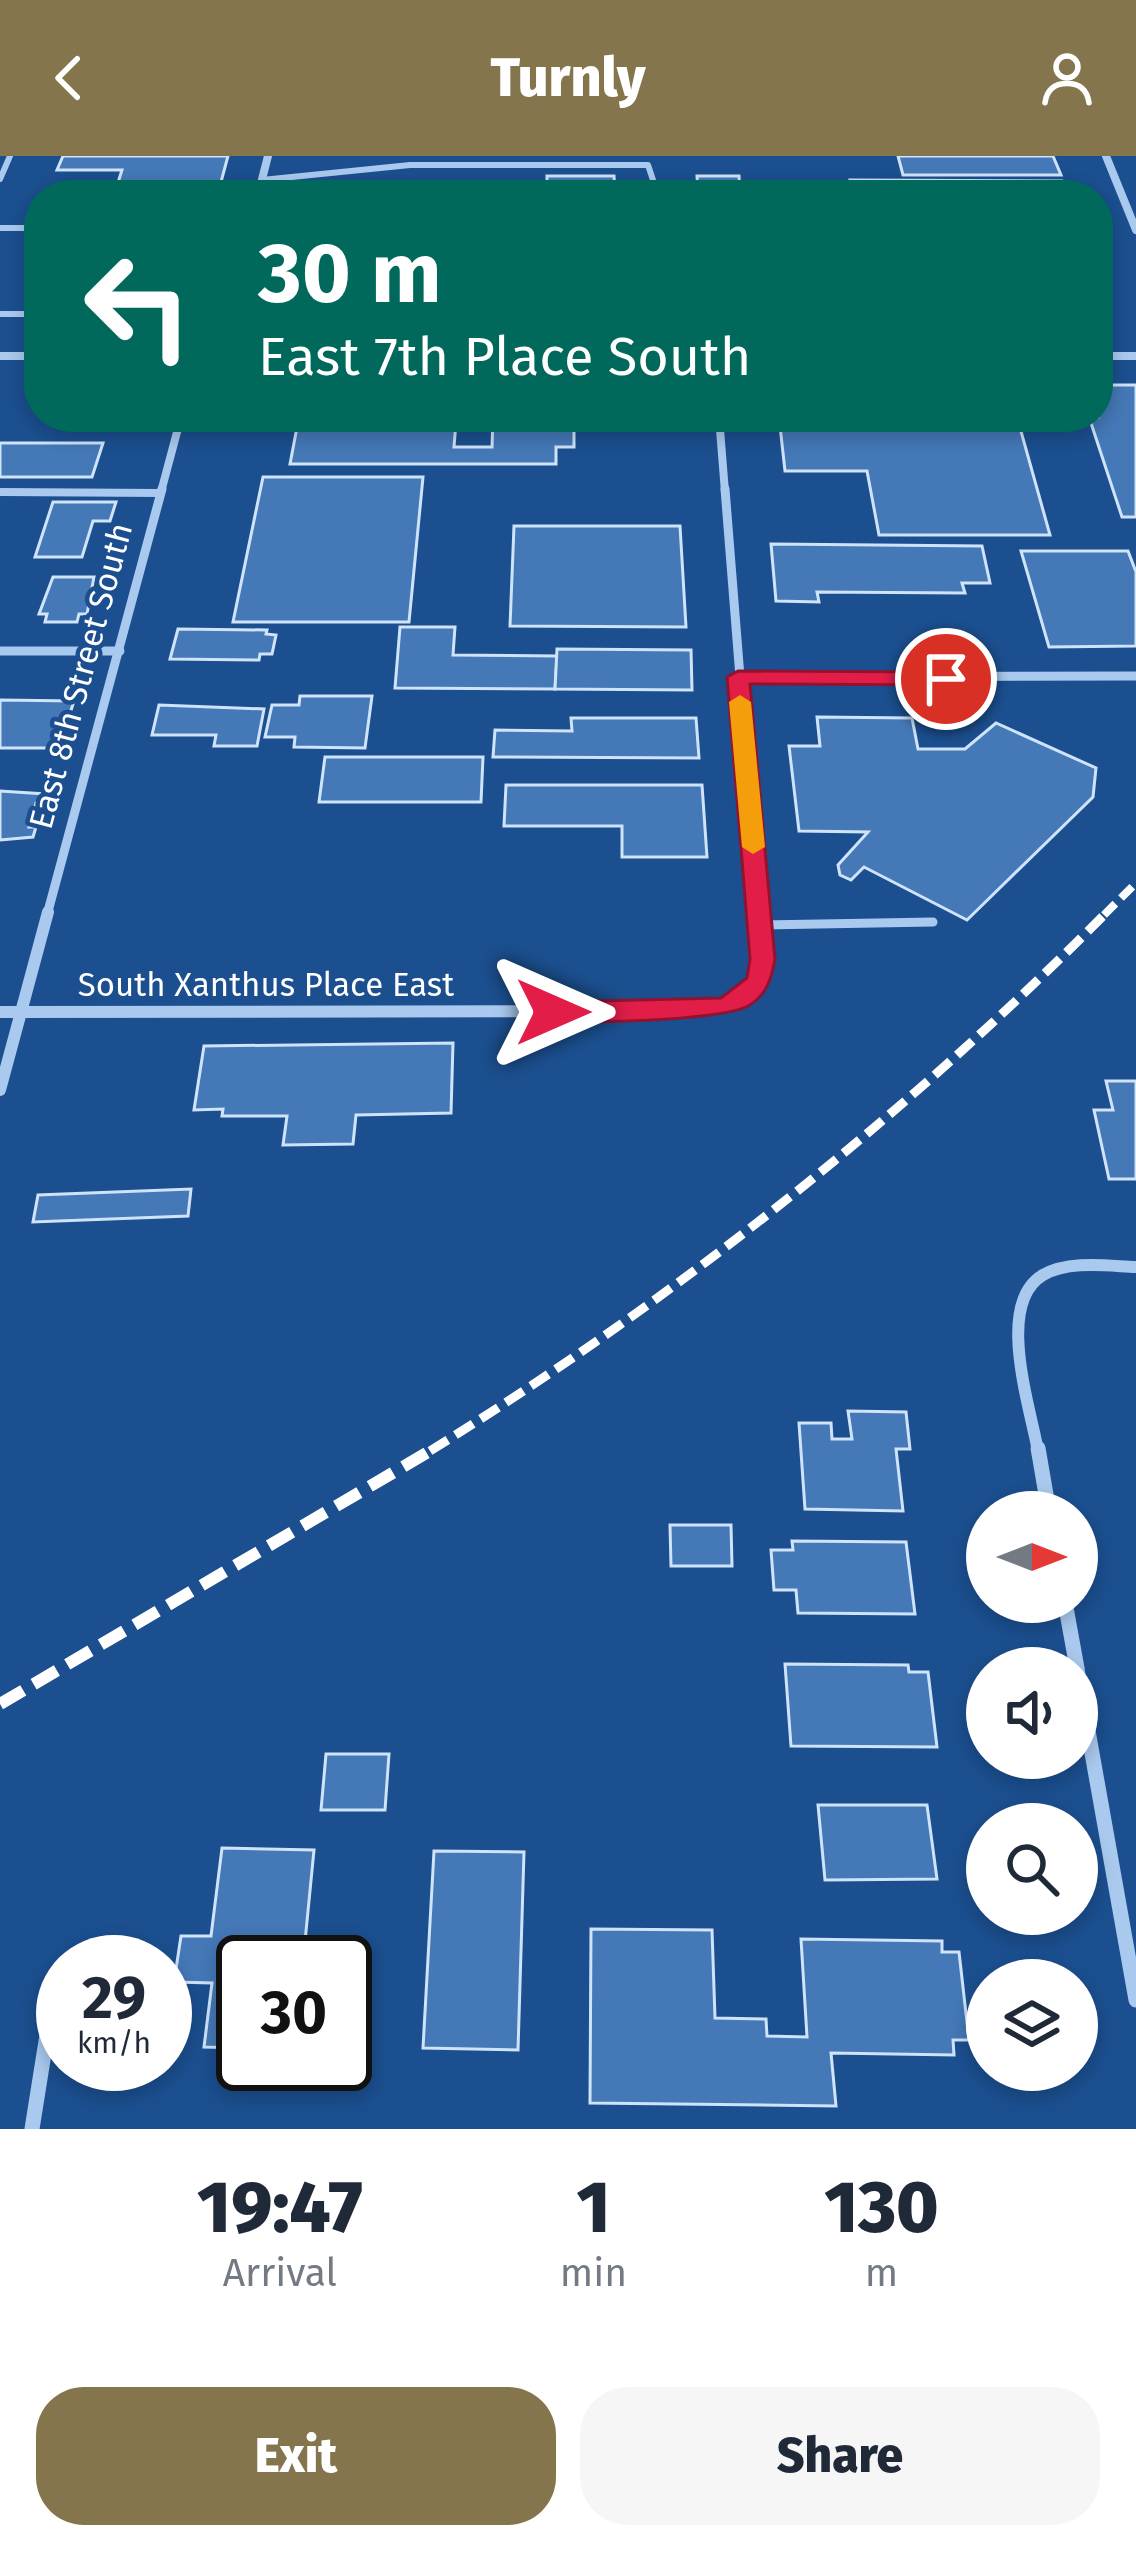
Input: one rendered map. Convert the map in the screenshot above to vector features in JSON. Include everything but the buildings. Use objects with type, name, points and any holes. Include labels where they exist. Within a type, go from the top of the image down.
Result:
[{"type":"street","points":[[262,180],[268,156]]},
{"type":"street","points":[[1106,156],[1136,230]]},
{"type":"street","name":"East 8th Street South","points":[[0,1090],[178,432]]},
{"type":"street","points":[[719,432],[760,926]]},
{"type":"street","points":[[0,651],[119,651]]},
{"type":"street","points":[[738,677],[1136,676]]},
{"type":"street","name":"South Xanthus Place East","points":[[0,1012],[691,1011],[725,1007],[745,997],[759,980],[760,926]]},
{"type":"street","points":[[1045,1491],[1016,1326],[1019,1299],[1032,1280],[1069,1267],[1136,1267]]},
{"type":"street","points":[[1097,1779],[1136,2000]]},
{"type":"street","points":[[32,2129],[38,2091]]},
{"type":"lane","points":[[0,179],[10,156]]},
{"type":"lane","points":[[262,180],[410,165],[648,165],[653,180]]},
{"type":"lane","points":[[0,492],[161,494]]},
{"type":"lane","points":[[760,926],[933,922]]},
{"type":"railway","points":[[1107,912],[1136,883]]},
{"type":"railway","points":[[431,1450],[611,1331],[784,1201],[950,1062],[1107,912]]},
{"type":"railway","points":[[1104,915],[1107,912]]},
{"type":"railway","points":[[431,1450],[435,1448]]},
{"type":"railway","points":[[0,1704],[431,1450]]},
{"type":"slow traffic","points":[[740,702],[753,847]]},
{"type":"route","points":[[553,1012],[725,1007],[745,997],[759,980],[763,959],[738,677],[946,679]]}]
